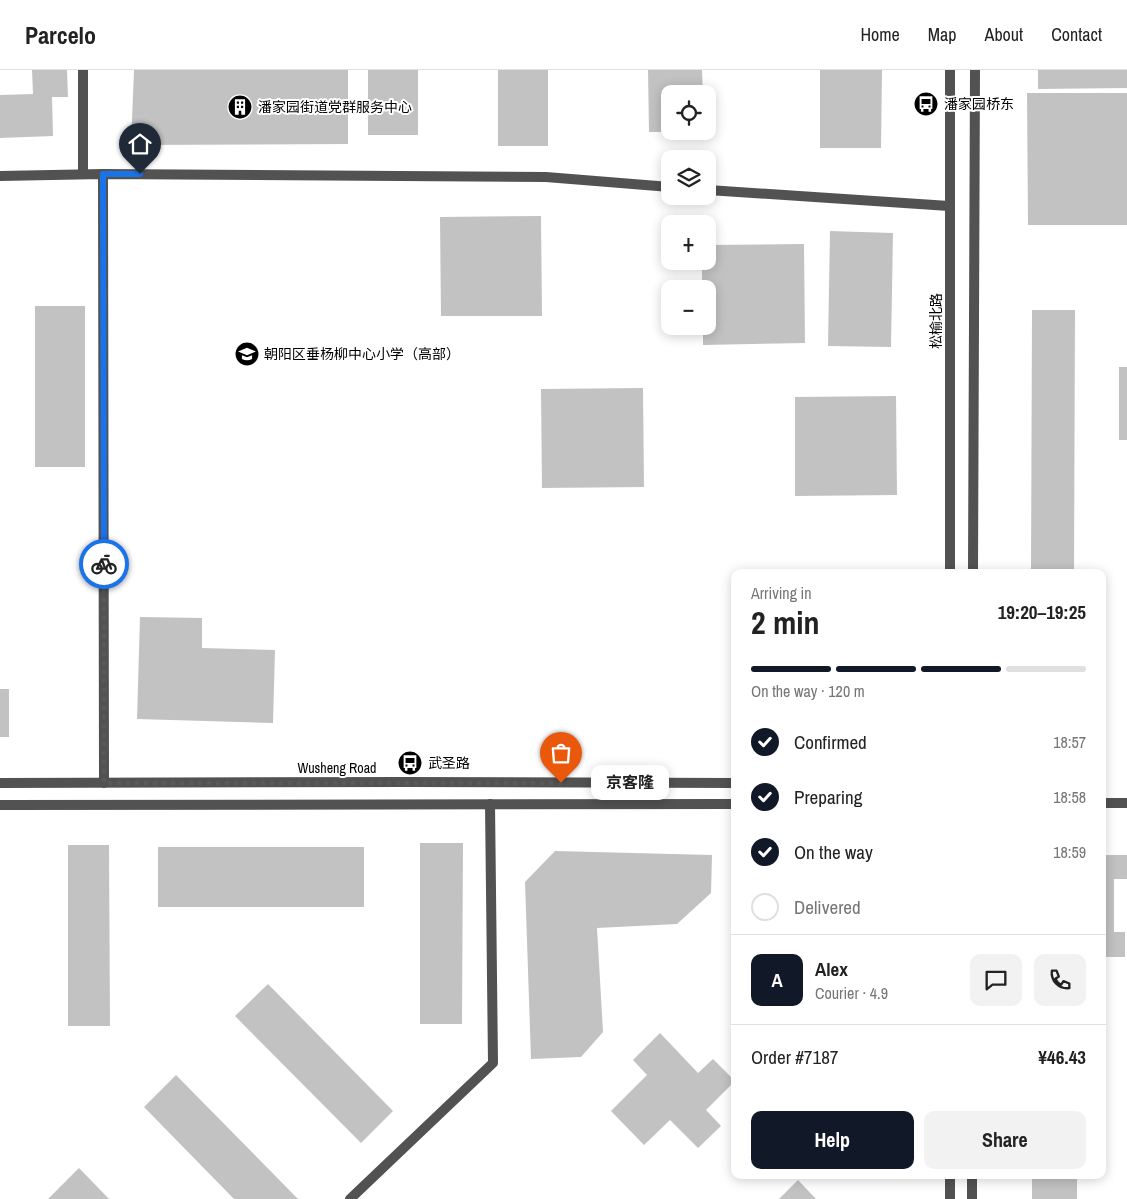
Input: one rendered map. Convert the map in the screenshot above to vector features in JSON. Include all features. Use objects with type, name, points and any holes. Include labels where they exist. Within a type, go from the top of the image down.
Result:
[{"type":"street","points":[[82,70],[83,174]]},
{"type":"street","name":"松榆北路","points":[[950,70],[950,569]]},
{"type":"street","points":[[973,569],[975,70]]},
{"type":"street","points":[[103,174],[104,783]]},
{"type":"street","points":[[0,176],[103,174],[546,178],[661,186]]},
{"type":"street","points":[[716,191],[949,206]]},
{"type":"street","name":"Wusheng Road","points":[[0,783],[406,782],[731,784]]},
{"type":"street","points":[[1106,803],[1127,803]]},
{"type":"street","points":[[350,1199],[493,1063],[490,804]]},
{"type":"street","points":[[0,805],[731,804]]},
{"type":"street","points":[[950,1179],[950,1199]]},
{"type":"street","points":[[972,1179],[972,1199]]},
{"type":"building","points":[[32,70],[67,70],[68,97],[52,97],[53,136],[0,138],[0,95],[33,94]]},
{"type":"building","name":"潘家园街道党群服务中心","points":[[134,70],[348,70],[348,144],[131,145]]},
{"type":"building","points":[[368,70],[418,70],[418,135],[368,135]]},
{"type":"building","points":[[498,70],[548,70],[548,146],[498,146]]},
{"type":"building","points":[[648,70],[702,70],[703,85],[661,85],[661,132],[649,132]]},
{"type":"building","points":[[820,70],[882,70],[881,148],[820,148]]},
{"type":"building","points":[[1038,70],[1127,70],[1127,88],[1038,89]]},
{"type":"building","points":[[1027,93],[1127,93],[1127,225],[1028,225]]},
{"type":"building","points":[[541,216],[542,316],[441,316],[440,217]]},
{"type":"building","points":[[830,231],[893,233],[891,347],[828,346]]},
{"type":"building","points":[[804,244],[805,343],[703,345],[703,335],[716,335],[716,280],[702,280],[702,270],[716,270],[716,245]]},
{"type":"building","points":[[35,306],[85,306],[85,467],[35,467]]},
{"type":"building","points":[[1032,310],[1075,310],[1074,569],[1031,569]]},
{"type":"building","points":[[1119,367],[1127,367],[1127,440],[1119,440]]},
{"type":"building","points":[[643,388],[644,487],[542,488],[541,389]]},
{"type":"building","points":[[896,396],[897,495],[795,496],[795,397]]},
{"type":"building","points":[[140,617],[202,618],[202,648],[275,650],[273,723],[137,719]]},
{"type":"building","points":[[0,689],[9,689],[9,737],[0,737]]},
{"type":"building","points":[[420,843],[463,843],[462,1024],[420,1024]]},
{"type":"building","points":[[68,845],[109,845],[110,1026],[68,1026]]},
{"type":"building","points":[[158,847],[364,847],[364,907],[158,907]]},
{"type":"building","points":[[555,851],[712,855],[711,893],[677,924],[597,928],[603,1032],[581,1057],[531,1059],[525,882]]},
{"type":"building","points":[[1106,855],[1127,855],[1127,879],[1114,879],[1114,932],[1125,932],[1125,957],[1106,957]]},
{"type":"building","points":[[268,984],[393,1111],[361,1143],[235,1016]]},
{"type":"building","points":[[660,1033],[698,1073],[713,1059],[731,1077],[731,1085],[706,1110],[721,1126],[698,1148],[670,1120],[644,1145],[611,1111],[647,1075],[633,1060]]},
{"type":"building","points":[[176,1075],[298,1199],[234,1199],[144,1107]]},
{"type":"building","points":[[79,1168],[109,1199],[48,1199]]},
{"type":"building","points":[[1032,1179],[1077,1179],[1077,1199],[1032,1199]]},
{"type":"building","points":[[798,1180],[816,1199],[779,1199]]},
{"type":"way so far","points":[[104,564],[104,783],[561,783]]},
{"type":"place","name":"潘家园桥东","points":[[926,104]]},
{"type":"place","name":"潘家园街道党群服务中心","points":[[240,107]]},
{"type":"place","name":"朝阳区垂杨柳中心小学（高部）","points":[[247,354]]},
{"type":"place","name":"武圣路","points":[[410,763]]},
{"type":"place","name":"京客隆","points":[[561,783]]},
{"type":"route","points":[[104,564],[103,174],[140,174]]}]
